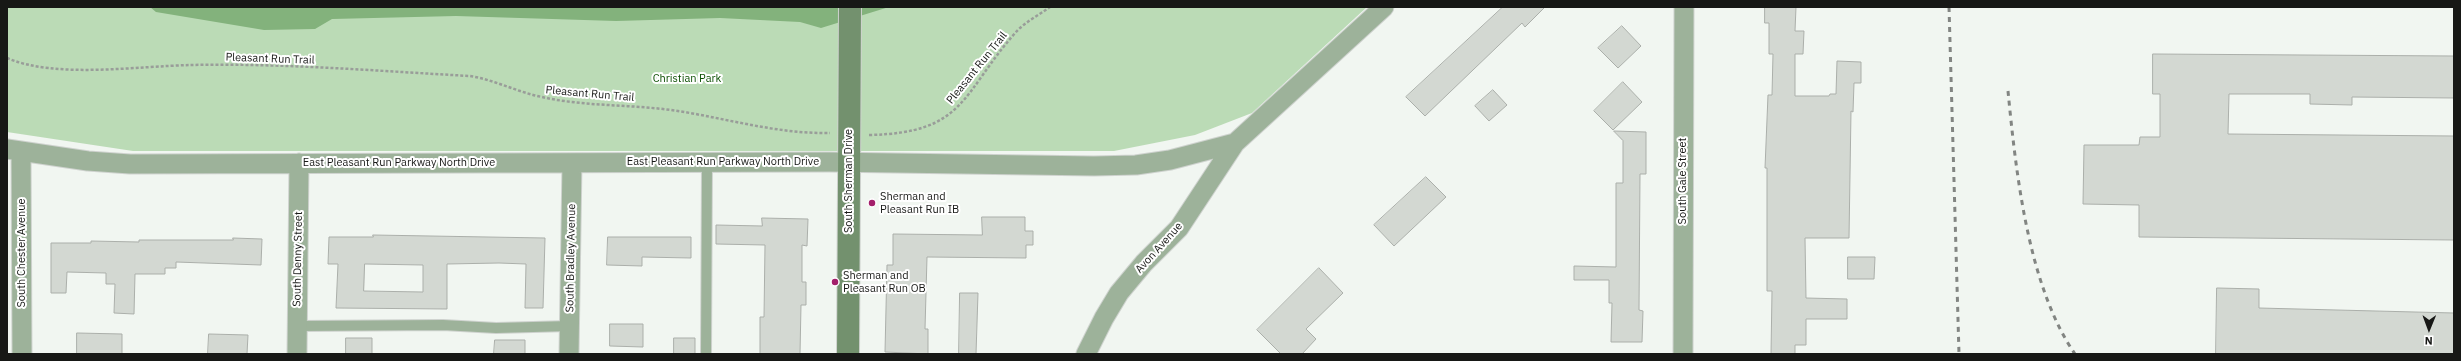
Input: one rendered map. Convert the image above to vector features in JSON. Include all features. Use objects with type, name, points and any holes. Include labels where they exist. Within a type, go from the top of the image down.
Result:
[{"type":"main road","name":"South Sherman Drive","points":[[848,354],[850,7]]},
{"type":"street","name":"East Pleasant Run Parkway North Drive","points":[[14,150],[113,164],[849,162],[1120,166],[1170,160],[1235,143],[1384,7]]},
{"type":"street","name":"South Gale Street","points":[[1683,354],[1684,7]]},
{"type":"street","name":"Avon Avenue","points":[[1086,354],[1104,318],[1119,293],[1144,263],[1179,228],[1235,143]]},
{"type":"street","name":"South Chester Avenue","points":[[14,150],[22,354]]},
{"type":"street","name":"South Denny Street","points":[[297,354],[299,163]]},
{"type":"street","name":"South Bradley Avenue","points":[[569,354],[572,163]]},
{"type":"lane","points":[[706,354],[707,162]]},
{"type":"lane","points":[[298,326],[443,324],[496,328],[570,326]]},
{"type":"path","name":"Pleasant Run Trail","points":[[7,58],[54,68],[206,65],[470,76],[484,78],[529,94],[555,100],[679,111],[785,132],[850,133],[870,135],[913,131],[939,122],[960,106],[1017,31],[1050,7]]},
{"type":"green space","name":"Christian Park","points":[[7,7],[1367,7],[1252,113],[1195,135],[1114,151],[133,151],[7,132]]},
{"type":"shaded area","points":[[150,7],[889,7],[821,28],[800,22],[720,18],[616,21],[456,16],[332,19],[315,29],[264,30],[156,12]]},
{"type":"building","points":[[1503,7],[1545,7],[1525,27],[1522,23],[1425,116],[1406,97]]},
{"type":"building","points":[[1765,7],[1796,7],[1795,31],[1804,31],[1803,54],[1795,54],[1795,96],[1829,96],[1830,94],[1836,94],[1837,61],[1861,62],[1861,83],[1854,83],[1853,112],[1851,111],[1849,238],[1805,238],[1806,298],[1847,299],[1847,319],[1806,319],[1806,345],[1795,345],[1795,354],[1771,354],[1772,291],[1767,291],[1767,168],[1765,168],[1768,95],[1772,95],[1773,54],[1769,54],[1769,23],[1765,23]]},
{"type":"building","points":[[1622,26],[1641,46],[1618,68],[1598,48]]},
{"type":"building","points":[[2153,54],[2454,56],[2454,98],[2352,97],[2352,105],[2310,104],[2310,94],[2229,94],[2228,134],[2454,136],[2454,240],[2139,237],[2139,205],[2083,204],[2084,145],[2139,145],[2140,137],[2160,137],[2160,94],[2153,94]]},
{"type":"building","points":[[1623,82],[1642,102],[1613,130],[1594,111]]},
{"type":"building","points":[[1493,90],[1507,105],[1489,121],[1475,106]]},
{"type":"building","points":[[1614,131],[1646,132],[1646,174],[1640,174],[1639,310],[1643,311],[1642,342],[1611,342],[1612,303],[1609,303],[1609,280],[1574,280],[1574,266],[1616,267],[1616,183],[1623,183],[1623,141]]},
{"type":"building","points":[[1426,177],[1446,197],[1394,246],[1374,225]]},
{"type":"building","points":[[982,217],[1025,217],[1025,231],[1033,231],[1033,245],[1026,245],[1026,258],[927,257],[925,329],[928,329],[928,354],[885,352],[887,265],[893,265],[893,234],[982,235]]},
{"type":"building","points":[[762,218],[808,219],[807,246],[802,245],[802,282],[806,282],[806,305],[801,305],[800,354],[760,354],[760,317],[764,317],[765,245],[716,244],[716,225],[762,226]]},
{"type":"building","points":[[373,235],[545,238],[543,308],[525,308],[526,264],[499,263],[447,264],[447,309],[336,308],[338,264],[328,264],[329,237],[373,237]],"holes":[[[365,264],[423,265],[423,292],[364,291]]]},
{"type":"building","points":[[608,237],[691,237],[691,258],[642,257],[642,266],[607,265]]},
{"type":"building","points":[[233,238],[262,239],[261,265],[176,262],[176,268],[165,268],[165,274],[135,274],[134,314],[114,313],[115,284],[106,284],[106,273],[67,272],[66,293],[51,293],[51,243],[91,243],[91,241],[139,242],[139,240],[233,240]]},
{"type":"building","points":[[1848,257],[1875,257],[1874,279],[1848,279]]},
{"type":"building","points":[[1319,268],[1343,293],[1306,329],[1316,339],[1302,354],[1281,354],[1257,330]]},
{"type":"building","points":[[2217,288],[2259,289],[2259,308],[2454,313],[2454,354],[2216,354]]},
{"type":"building","points":[[960,293],[978,293],[976,354],[959,354]]},
{"type":"building","points":[[610,324],[643,324],[643,347],[610,346]]},
{"type":"building","points":[[77,333],[122,334],[122,354],[77,354]]},
{"type":"building","points":[[209,334],[248,335],[247,354],[208,354]]},
{"type":"building","points":[[346,338],[372,338],[372,354],[346,354]]},
{"type":"building","points":[[674,338],[695,338],[695,354],[674,354]]},
{"type":"building","points":[[495,340],[525,340],[525,354],[494,354]]},
{"type":"railway","points":[[1949,7],[1959,354]]},
{"type":"railway","points":[[2008,91],[2020,192],[2035,263],[2046,296],[2059,327],[2075,354]]},
{"type":"place","name":"Sherman and Pleasant Run IB","points":[[872,203]]},
{"type":"place","name":"Sherman and Pleasant Run OB","points":[[835,282]]}]
